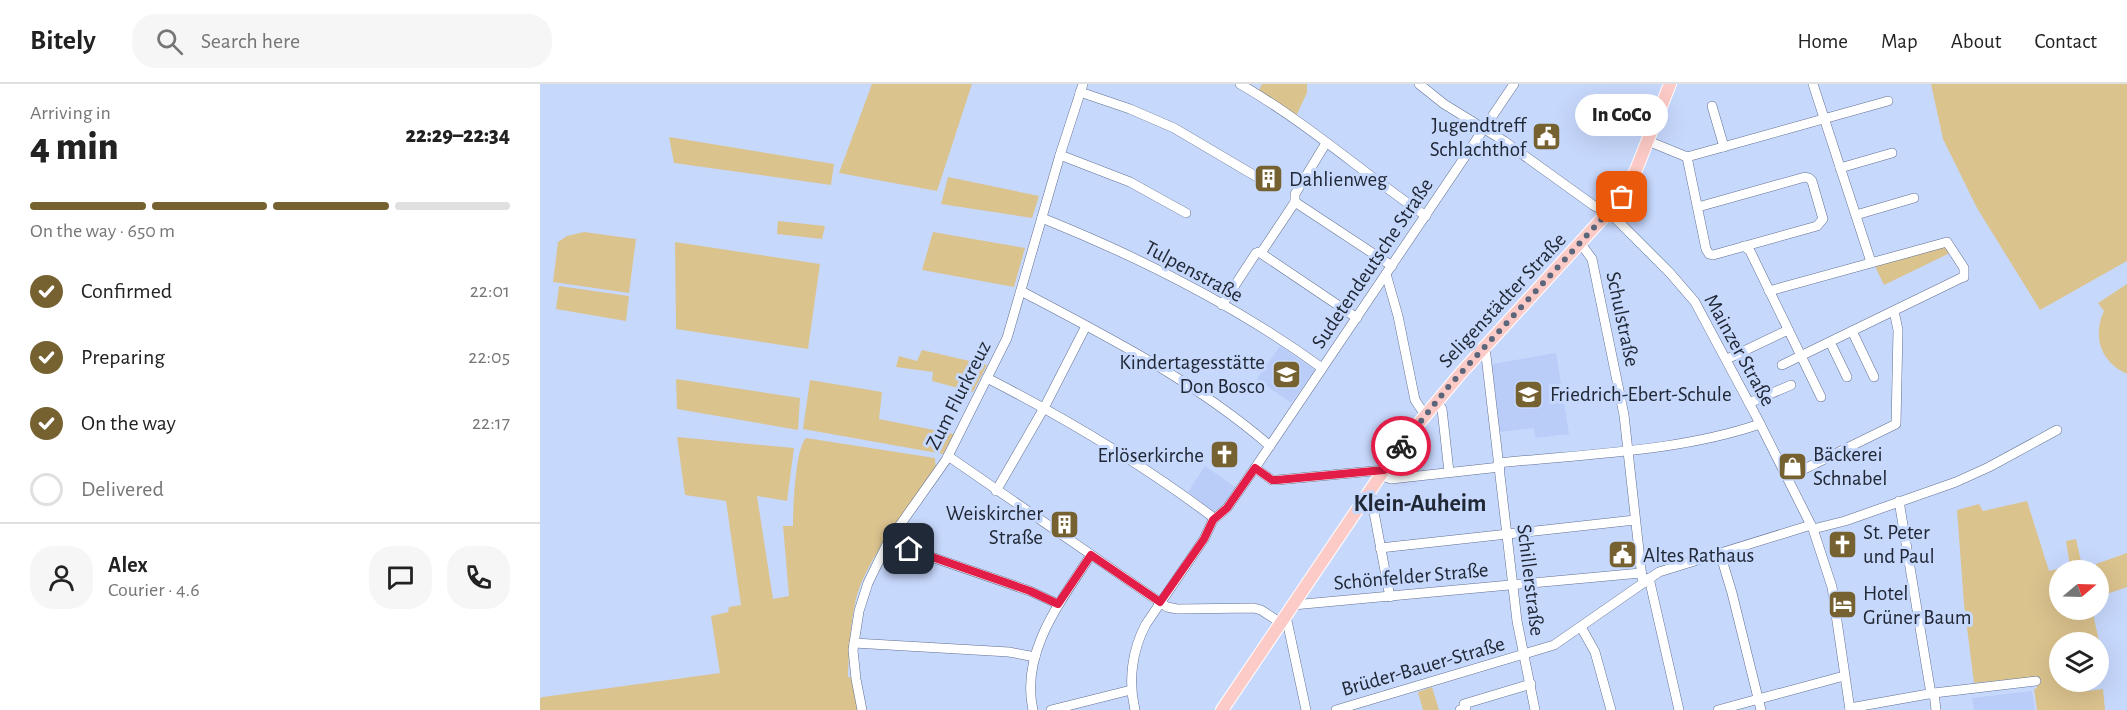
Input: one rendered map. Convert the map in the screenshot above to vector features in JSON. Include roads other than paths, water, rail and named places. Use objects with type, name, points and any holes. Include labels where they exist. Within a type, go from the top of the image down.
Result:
[{"type":"main road","name":"Seligenstädter Straße","points":[[1222,710],[1382,473],[1425,415],[1608,214],[1628,188],[1670,84]]},
{"type":"street","points":[[1240,84],[1305,126],[1426,216]]},
{"type":"street","name":"Mainzer Straße","points":[[1419,84],[1444,104],[1613,216],[1689,295],[1700,310],[1812,527],[1832,587],[1845,676],[1854,709]]},
{"type":"street","name":"Sudetendeutsche Straße","points":[[1135,710],[1131,690],[1133,659],[1146,624],[1204,539],[1214,518],[1227,508],[1255,468],[1514,84]]},
{"type":"street","points":[[1813,84],[1871,262]]},
{"type":"street","points":[[1082,88],[1174,128],[1257,177]]},
{"type":"street","name":"Zum Flurkreuz","points":[[862,710],[855,679],[854,643],[868,583],[888,542],[948,456],[1008,339],[1060,155],[1082,88]]},
{"type":"street","points":[[1648,141],[1687,157],[1888,101]]},
{"type":"street","points":[[1712,106],[1724,147]]},
{"type":"street","points":[[1261,253],[1295,202],[1295,194],[1326,143]]},
{"type":"street","points":[[1840,168],[1892,153]]},
{"type":"street","points":[[1060,155],[1130,182],[1185,213]]},
{"type":"street","points":[[1687,157],[1706,249],[1709,254],[1713,255],[1817,226],[1823,219],[1811,179],[1805,177],[1698,207]]},
{"type":"street","points":[[1856,215],[1914,198]]},
{"type":"street","points":[[1295,202],[1392,266]]},
{"type":"street","name":"Tulpenstraße","points":[[1042,218],[1130,257],[1222,305],[1280,339],[1322,368]]},
{"type":"street","points":[[1769,291],[1947,242],[1964,268],[1964,277],[1961,279],[1782,365]]},
{"type":"street","name":"Schulstraße","points":[[1581,244],[1592,259],[1623,408],[1644,578],[1679,710]]},
{"type":"street","points":[[1744,246],[1750,251],[1821,398]]},
{"type":"street","points":[[1222,305],[1256,253],[1261,253],[1357,318]]},
{"type":"street","points":[[1386,274],[1398,316],[1415,400],[1425,415]]},
{"type":"street","points":[[1021,291],[1175,375],[1234,416],[1270,446]]},
{"type":"street","points":[[1788,477],[1896,424],[1898,330],[1894,311]]},
{"type":"street","points":[[996,491],[1044,408],[1086,326]]},
{"type":"street","points":[[1726,359],[1788,330]]},
{"type":"street","points":[[1852,331],[1874,377]]},
{"type":"street","points":[[1830,342],[1847,377]]},
{"type":"street","name":"Schillerstraße","points":[[1485,347],[1518,632],[1535,710]]},
{"type":"street","points":[[987,378],[1131,458],[1214,518]]},
{"type":"street","points":[[1749,403],[1791,385]]},
{"type":"street","points":[[1436,401],[1442,409],[1449,472]]},
{"type":"street","points":[[1255,468],[1272,480],[1382,473],[1388,479],[1628,450],[1722,435],[1760,424]]},
{"type":"street","points":[[1644,578],[1720,553],[1812,527],[1845,521],[1973,474],[2057,430]]},
{"type":"street","points":[[948,456],[1091,555],[1163,599],[1172,609],[1258,609],[1287,615],[1306,710]]},
{"type":"street","points":[[1370,491],[1390,597]]},
{"type":"street","points":[[1899,501],[1936,710]]},
{"type":"street","points":[[1380,548],[1635,517]]},
{"type":"street","points":[[888,542],[1030,591],[1058,604]]},
{"type":"street","points":[[1720,553],[1761,710]]},
{"type":"street","points":[[1033,710],[1030,687],[1035,657],[1058,604],[1091,555]]},
{"type":"street","name":"Schönfelder Straße","points":[[1287,615],[1390,597],[1512,585],[1644,578]]},
{"type":"street","name":"Brüder-Bauer-Straße","points":[[1336,710],[1557,644],[1644,578]]},
{"type":"street","points":[[1581,627],[1595,652],[1611,710]]},
{"type":"street","points":[[854,643],[1009,652],[1035,657]]},
{"type":"street","points":[[1718,710],[1845,676]]},
{"type":"street","points":[[1854,709],[1932,694],[2036,681]]},
{"type":"street","points":[[1460,710],[1466,708],[1464,704],[1531,684]]},
{"type":"street","points":[[1052,710],[1081,706],[1131,690]]},
{"type":"street","points":[[1372,699],[1375,710]]},
{"type":"place","name":"Jugendtreff Schlachthof","points":[[1547,137]]},
{"type":"place","name":"Dahlienweg","points":[[1268,179]]},
{"type":"place","name":"In CoCo","points":[[1622,197]]},
{"type":"place","name":"Kindertagesstätte Don Bosco","points":[[1286,374]]},
{"type":"place","name":"Friedrich-Ebert-Schule","points":[[1529,394]]},
{"type":"place","name":"Erlöserkirche","points":[[1225,455]]},
{"type":"place","name":"Bäckerei Schnabel","points":[[1792,466]]},
{"type":"place","name":"Weiskircher Straße","points":[[1064,525]]},
{"type":"place","name":"St. Peter und Paul","points":[[1842,544]]},
{"type":"place","name":"Altes Rathaus","points":[[1622,555]]},
{"type":"place","name":"Hotel Grüner Baum","points":[[1842,605]]},
{"type":"district","name":"Klein-Auheim","points":[[1420,503]]}]
